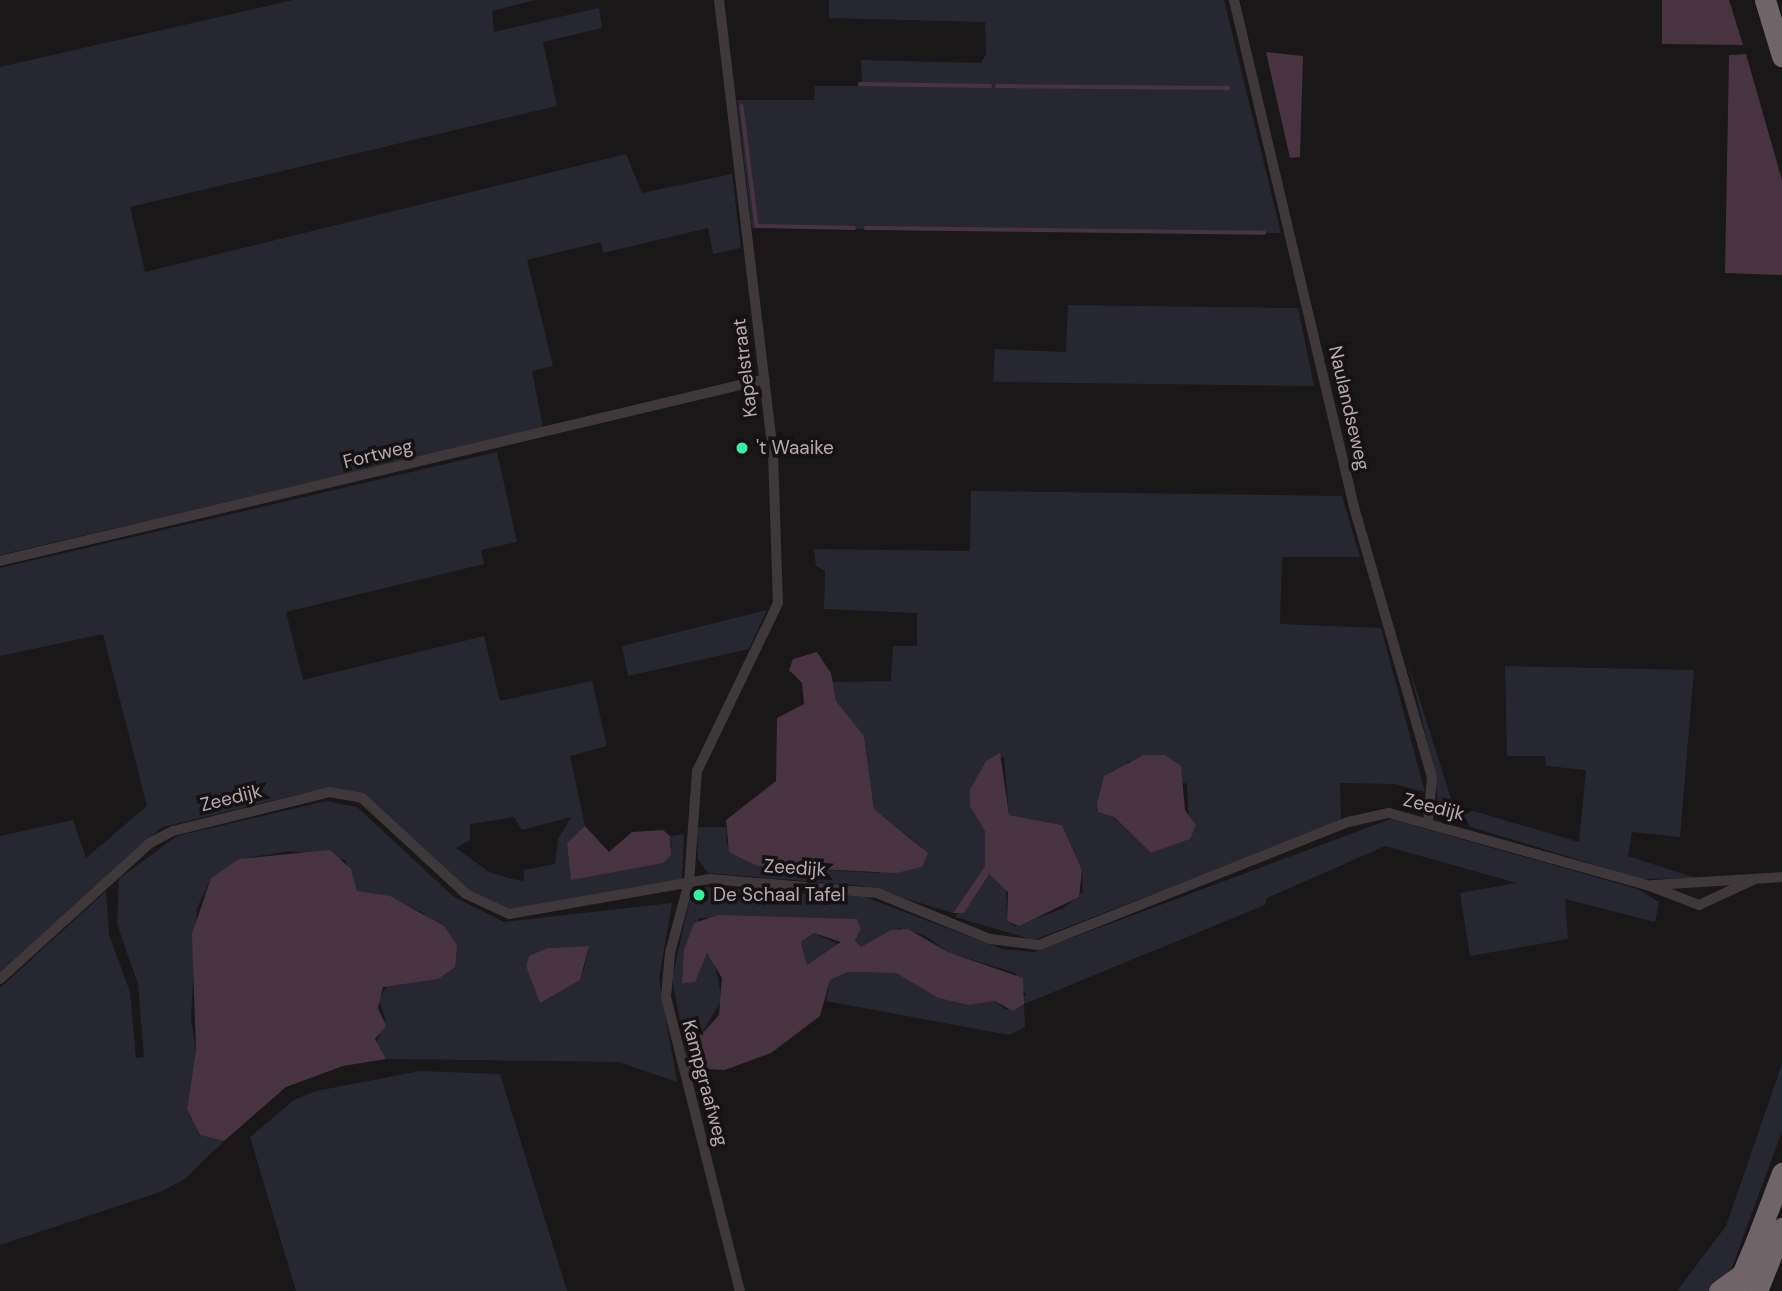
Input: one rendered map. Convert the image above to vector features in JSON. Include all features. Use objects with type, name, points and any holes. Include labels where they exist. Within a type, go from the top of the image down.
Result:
[{"type":"highway","points":[[1765,0],[1782,56]]},
{"type":"highway","points":[[1735,1291],[1782,1173]]},
{"type":"highway","points":[[1757,1291],[1782,1228]]},
{"type":"highway","points":[[1719,1291],[1782,1244]]},
{"type":"street","name":"Kapelstraat","points":[[689,882],[697,771],[778,603],[765,379],[719,0]]},
{"type":"street","name":"Naulandseweg","points":[[1234,0],[1354,507],[1432,778],[1428,821]]},
{"type":"street","name":"Fortweg","points":[[0,562],[765,379]]},
{"type":"street","name":"Zeedijk","points":[[0,979],[150,843],[173,831],[329,792],[362,798],[466,894],[509,914],[568,909],[689,882],[877,893],[990,939],[1039,945],[1359,818],[1389,813],[1428,821],[1650,886],[1699,905],[1753,880]]},
{"type":"street","name":"Zeedijk","points":[[1650,886],[1782,877]]},
{"type":"street","name":"Kampgraafweg","points":[[689,882],[670,953],[666,998],[740,1291]]},
{"type":"shaded area","points":[[293,0],[535,0],[492,11],[494,32],[599,8],[602,28],[543,42],[557,106],[130,207],[145,272],[626,154],[642,193],[732,174],[741,248],[713,254],[708,228],[603,253],[601,242],[527,260],[553,366],[532,371],[543,428],[0,555],[0,67]]},
{"type":"shaded area","points":[[829,0],[1224,0],[1281,233],[752,228],[737,100],[814,100],[815,86],[862,86],[861,60],[981,63],[986,54],[985,22],[829,18]]},
{"type":"shaded area","points":[[1662,0],[1729,0],[1743,45],[1662,44]]},
{"type":"shaded area","points":[[1266,52],[1303,56],[1300,157],[1290,158]]},
{"type":"shaded area","points":[[1746,54],[1782,180],[1782,275],[1725,273],[1729,55]]},
{"type":"shaded area","points":[[1068,305],[1298,308],[1314,386],[993,382],[995,349],[1066,352]]},
{"type":"shaded area","points":[[497,452],[517,542],[481,550],[484,564],[286,612],[303,680],[484,636],[500,701],[592,681],[607,746],[570,756],[585,826],[567,860],[672,848],[670,836],[684,834],[682,880],[510,910],[474,899],[361,795],[326,788],[162,827],[0,972],[0,836],[73,820],[86,858],[147,806],[103,634],[0,656],[0,568]],"holes":[[[514,817],[522,830],[571,817],[558,839],[555,864],[524,870],[524,881],[489,872],[456,848],[470,840],[470,824]]]},
{"type":"shaded area","points":[[971,491],[1342,496],[1360,557],[1282,557],[1280,624],[1381,628],[1425,792],[1394,784],[1340,783],[1341,821],[1034,940],[955,917],[989,874],[1006,888],[1007,921],[1015,926],[1064,908],[1083,892],[1082,870],[1062,825],[1009,815],[1004,757],[986,761],[970,789],[985,831],[985,866],[953,913],[864,886],[708,873],[698,859],[697,827],[726,827],[727,845],[757,866],[878,873],[923,848],[874,809],[864,736],[836,701],[832,682],[891,681],[893,646],[917,646],[917,613],[824,609],[825,571],[816,566],[814,549],[970,551]],"holes":[[[1128,761],[1187,784],[1190,839],[1151,853],[1108,812]]]},
{"type":"shaded area","points":[[767,610],[749,649],[628,676],[622,646]]},
{"type":"shaded area","points":[[817,652],[831,673],[836,701],[864,736],[874,809],[928,853],[922,867],[896,873],[757,866],[729,852],[726,820],[776,781],[777,718],[804,704],[802,683],[789,670],[793,659]]},
{"type":"shaded area","points":[[1408,663],[1453,805],[1579,842],[1586,770],[1546,766],[1545,756],[1507,756],[1505,666],[1694,670],[1680,837],[1632,832],[1628,856],[1696,878],[1641,879],[1439,817],[1435,773]]},
{"type":"shaded area","points":[[1000,753],[1009,815],[1062,825],[1082,870],[1079,897],[1019,926],[1007,921],[1008,892],[989,874],[964,913],[953,913],[985,866],[985,831],[970,806],[970,789],[986,761]]},
{"type":"shaded area","points":[[1144,755],[1165,755],[1181,766],[1185,810],[1196,825],[1190,839],[1151,853],[1114,817],[1098,812],[1097,804],[1104,776]]},
{"type":"shaded area","points":[[326,801],[357,807],[454,897],[504,922],[672,903],[659,979],[677,1082],[619,1062],[386,1059],[376,1044],[385,1019],[379,1000],[425,914],[390,897],[357,891],[345,860],[291,851],[239,859],[211,878],[197,908],[191,1020],[196,1050],[187,1109],[200,1135],[224,1141],[185,1179],[160,1192],[0,1245],[0,988],[106,891],[109,935],[130,992],[136,1058],[144,1057],[138,984],[117,924],[119,879],[177,836]],"holes":[[[589,946],[583,972],[540,1002],[536,987],[548,948]]]},
{"type":"shaded area","points":[[1391,819],[1637,889],[1659,902],[1655,922],[1565,899],[1568,939],[1470,956],[1460,893],[1517,883],[1385,846],[1267,898],[1265,905],[1024,1004],[1025,1027],[1009,1035],[826,1001],[830,980],[848,972],[896,973],[938,998],[969,1005],[995,1001],[1006,1010],[1026,995],[1015,973],[948,952],[924,935],[899,928],[861,947],[855,939],[861,929],[857,919],[699,918],[681,976],[702,964],[703,955],[713,955],[722,999],[687,1059],[672,978],[690,899],[702,887],[865,897],[1002,949],[1034,952]]},
{"type":"shaded area","points":[[585,826],[609,852],[632,832],[663,830],[670,836],[671,855],[663,863],[571,880],[567,843]]},
{"type":"shaded area","points":[[330,850],[351,869],[357,891],[390,896],[444,926],[457,945],[455,967],[438,979],[383,987],[378,1008],[386,1026],[375,1039],[386,1059],[343,1066],[286,1087],[224,1141],[200,1135],[187,1109],[196,1050],[192,934],[211,878],[239,859]]},
{"type":"shaded area","points":[[718,915],[857,919],[861,929],[855,940],[861,947],[891,930],[908,929],[948,952],[1023,978],[1024,1004],[1013,1011],[995,1001],[969,1005],[938,998],[896,973],[848,972],[830,980],[820,1016],[771,1053],[725,1070],[689,1068],[691,1046],[719,1015],[722,978],[707,953],[695,982],[682,983],[684,950],[694,923]],"holes":[[[814,933],[841,942],[807,965],[801,942]]]},
{"type":"shaded area","points":[[814,933],[840,945],[807,965],[801,942]]},
{"type":"shaded area","points":[[589,946],[580,980],[540,1003],[526,966],[529,956],[548,948]]},
{"type":"shaded area","points":[[1782,1064],[1782,1131],[1727,1281],[1713,1291],[1677,1291],[1726,1226]]},
{"type":"shaded area","points":[[420,1071],[500,1074],[567,1291],[296,1291],[250,1137],[294,1100],[316,1091]]},
{"type":"waterway","points":[[860,84],[990,86]]},
{"type":"waterway","points":[[997,86],[1228,88]]},
{"type":"waterway","points":[[742,106],[757,226],[854,228]]},
{"type":"waterway","points":[[866,228],[1264,233]]},
{"type":"place","name":"'t Waaike","points":[[742,448]]},
{"type":"place","name":"De Schaal Tafel","points":[[699,895]]}]
